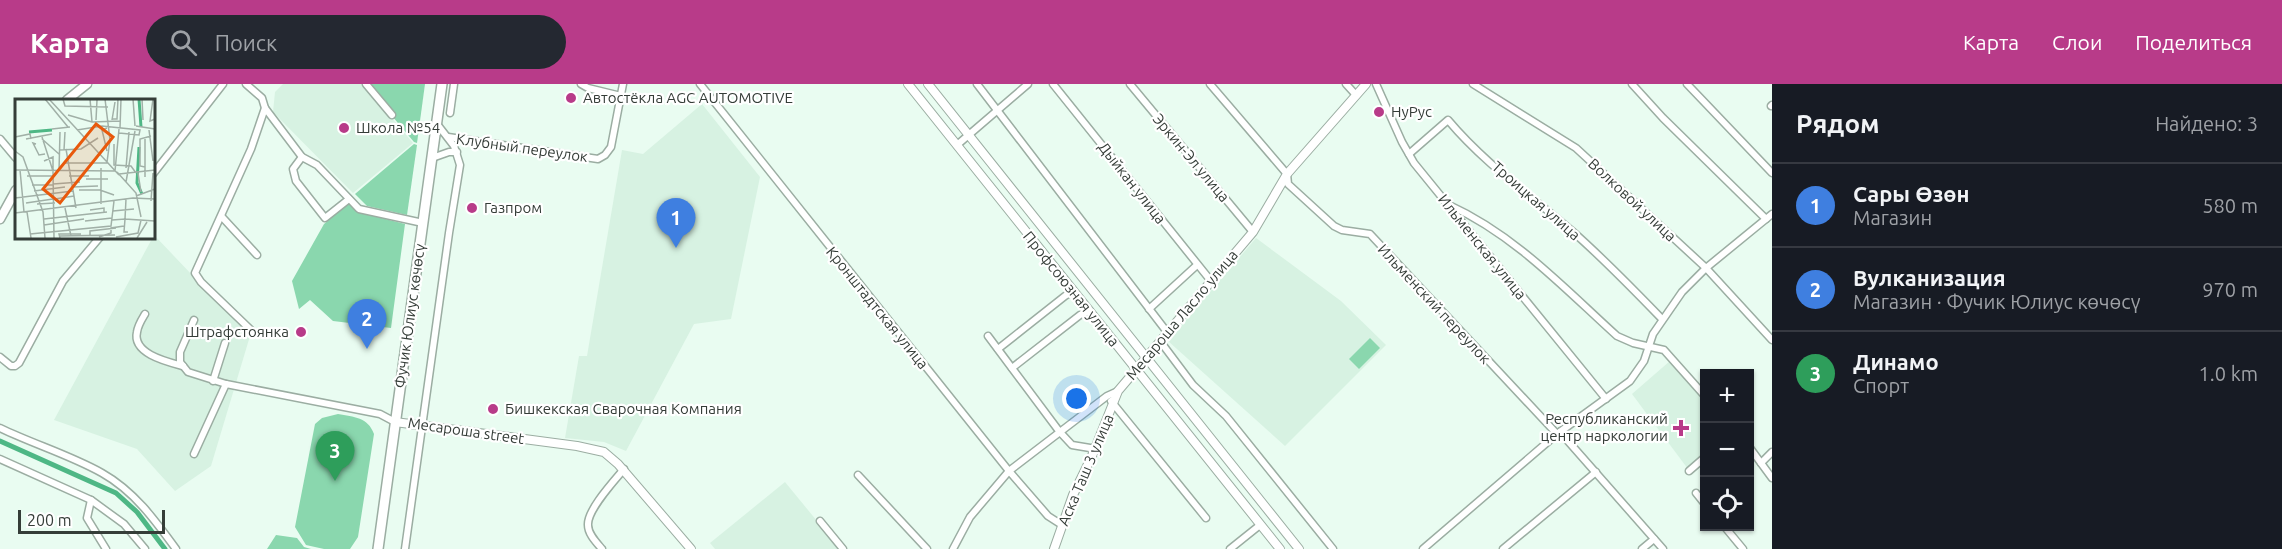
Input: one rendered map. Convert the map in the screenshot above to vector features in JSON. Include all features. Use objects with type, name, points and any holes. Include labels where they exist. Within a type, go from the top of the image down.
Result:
[{"type":"main road","points":[[67,99],[87,84]]},
{"type":"main road","name":"Фучик Юлиус көчөсү","points":[[378,549],[442,84]]},
{"type":"main road","points":[[0,219],[15,192]]},
{"type":"street","points":[[154,173],[223,84]]},
{"type":"street","points":[[246,84],[262,98],[265,108],[302,157],[317,165],[359,209],[423,223]]},
{"type":"street","points":[[366,84],[392,115]]},
{"type":"street","name":"Клубный переулок","points":[[450,113],[454,84]]},
{"type":"street","points":[[581,84],[588,88],[621,96]]},
{"type":"street","name":"Клубный переулок","points":[[448,137],[598,159],[605,155],[611,147],[623,84]]},
{"type":"street","name":"Кронштадтская улица","points":[[700,84],[1009,471],[1047,516],[1062,525]]},
{"type":"street","name":"Профсоюзная улица","points":[[908,84],[1280,549]]},
{"type":"street","name":"Профсоюзная улица","points":[[928,84],[1299,549]]},
{"type":"street","points":[[977,84],[1167,332]]},
{"type":"street","points":[[957,146],[1028,84]]},
{"type":"street","name":"Дыйкан улица","points":[[1053,84],[1211,281]]},
{"type":"street","name":"Эркин-Эл улица","points":[[1130,84],[1253,232]]},
{"type":"street","name":"Ильменский переулок","points":[[1210,84],[1287,174],[1287,184],[1334,226],[1342,230],[1370,234],[1596,472],[1663,549]]},
{"type":"street","points":[[1346,84],[1356,95]]},
{"type":"street","name":"Месароша Ласло улица","points":[[953,549],[970,518],[1009,471],[1059,431],[1107,396],[1118,391],[1147,359],[1167,332],[1253,232],[1287,174],[1366,84]]},
{"type":"street","name":"Ильменская улица","points":[[1376,84],[1408,154],[1606,399]]},
{"type":"street","name":"Волковой улица","points":[[1473,84],[1576,148],[1706,268],[1772,340]]},
{"type":"street","points":[[1423,549],[1559,433],[1630,381],[1638,372],[1653,334],[1682,291],[1769,216],[1663,118],[1632,84]]},
{"type":"street","points":[[1687,84],[1772,173]]},
{"type":"street","points":[[254,333],[201,282],[195,273],[251,149],[265,108]]},
{"type":"street","name":"Троицкая улица","points":[[1408,154],[1448,120],[1464,139],[1539,206],[1572,232],[1662,319]]},
{"type":"street","points":[[405,549],[448,232],[460,165],[457,152],[437,124]]},
{"type":"street","points":[[0,139],[15,157]]},
{"type":"street","points":[[432,158],[449,152],[457,152]]},
{"type":"street","points":[[302,157],[293,169],[296,181],[326,218],[349,199]]},
{"type":"street","points":[[1446,203],[1490,227],[1517,246],[1617,336],[1666,351],[1700,390]]},
{"type":"street","points":[[222,217],[257,255]]},
{"type":"street","points":[[0,357],[11,366],[19,363],[63,281],[99,238]]},
{"type":"street","points":[[1149,309],[1197,265]]},
{"type":"street","points":[[998,350],[1074,291]]},
{"type":"street","points":[[1012,368],[1080,315],[1089,311]]},
{"type":"street","name":"Месароша street","points":[[145,314],[137,333],[137,339],[143,348],[156,358],[183,366],[188,372],[213,381],[380,414],[395,422],[577,446],[604,452],[624,469],[688,548]]},
{"type":"street","points":[[183,366],[180,352],[194,320]]},
{"type":"street","points":[[988,336],[1072,445],[1096,449]]},
{"type":"street","points":[[1160,341],[1193,385],[1226,416],[1333,549]]},
{"type":"street","points":[[213,381],[225,343]]},
{"type":"street","points":[[194,454],[226,384]]},
{"type":"street","name":"Аска Таш 3 улица","points":[[1054,549],[1073,495],[1096,449],[1118,391]]},
{"type":"street","points":[[1107,396],[1206,518]]},
{"type":"street","points":[[0,428],[103,474],[126,490],[148,512],[176,549]]},
{"type":"street","points":[[1761,463],[1772,452]]},
{"type":"street","points":[[1754,454],[1772,478]]},
{"type":"street","points":[[0,459],[91,500],[124,524],[145,549]]},
{"type":"street","points":[[1689,471],[1700,461]]},
{"type":"street","points":[[602,549],[592,537],[588,525],[589,517],[604,493],[624,469]]},
{"type":"street","points":[[1503,549],[1596,472]]},
{"type":"street","points":[[858,475],[927,549]]},
{"type":"street","points":[[1696,493],[1700,498]]},
{"type":"street","points":[[91,500],[87,518],[106,549]]},
{"type":"street","points":[[820,521],[843,549]]},
{"type":"street","points":[[1230,549],[1260,525]]},
{"type":"street","points":[[1728,531],[1743,549]]},
{"type":"street","points":[[1642,549],[1654,539]]},
{"type":"shaded area","name":"Школа №54","points":[[283,84],[363,84],[413,143],[353,193],[273,112],[275,92]]},
{"type":"shaded area","points":[[702,104],[760,177],[731,319],[694,324],[626,451],[604,442],[565,438],[579,356],[587,356],[622,150],[643,154]]},
{"type":"shaded area","points":[[154,235],[250,336],[211,466],[175,491],[137,449],[54,420]]},
{"type":"shaded area","points":[[1256,238],[1341,301],[1386,345],[1285,446],[1168,341]]},
{"type":"shaded area","name":"Республиканский центр наркологии","points":[[1670,361],[1700,396],[1700,458],[1688,469],[1632,394]]},
{"type":"shaded area","points":[[785,482],[840,549],[715,549],[710,543]]},
{"type":"green space","points":[[365,84],[425,84],[417,143],[414,142]]},
{"type":"green space","points":[[414,144],[417,145],[407,215],[367,206],[355,194]]},
{"type":"green space","points":[[349,203],[358,212],[405,224],[391,328],[333,321],[310,300],[299,309],[292,281],[324,224]]},
{"type":"green space","points":[[1370,338],[1380,348],[1359,369],[1349,359]]},
{"type":"green space","points":[[338,414],[364,421],[374,434],[358,537],[350,549],[324,549],[306,545],[295,527],[315,424],[322,418]]},
{"type":"green space","points":[[276,535],[297,538],[304,547],[311,549],[267,549]]},
{"type":"waterway","points":[[0,441],[116,493],[137,512],[165,549]]},
{"type":"place","name":"Автостёкла AGC AUTOMOTIVE","points":[[571,98]]},
{"type":"place","name":"НуРус","points":[[1379,112]]},
{"type":"place","name":"Школа №54","points":[[344,128]]},
{"type":"place","name":"Газпром","points":[[472,208]]},
{"type":"place","name":"Сары Өзөн","points":[[676,248]]},
{"type":"place","name":"Штрафстоянка","points":[[301,332]]},
{"type":"place","name":"Вулканизация","points":[[367,349]]},
{"type":"place","name":"Бишкекская Сварочная Компания","points":[[493,409]]},
{"type":"place","name":"Республиканский центр наркологии","points":[[1681,428]]},
{"type":"place","name":"Динамо","points":[[335,481]]}]
